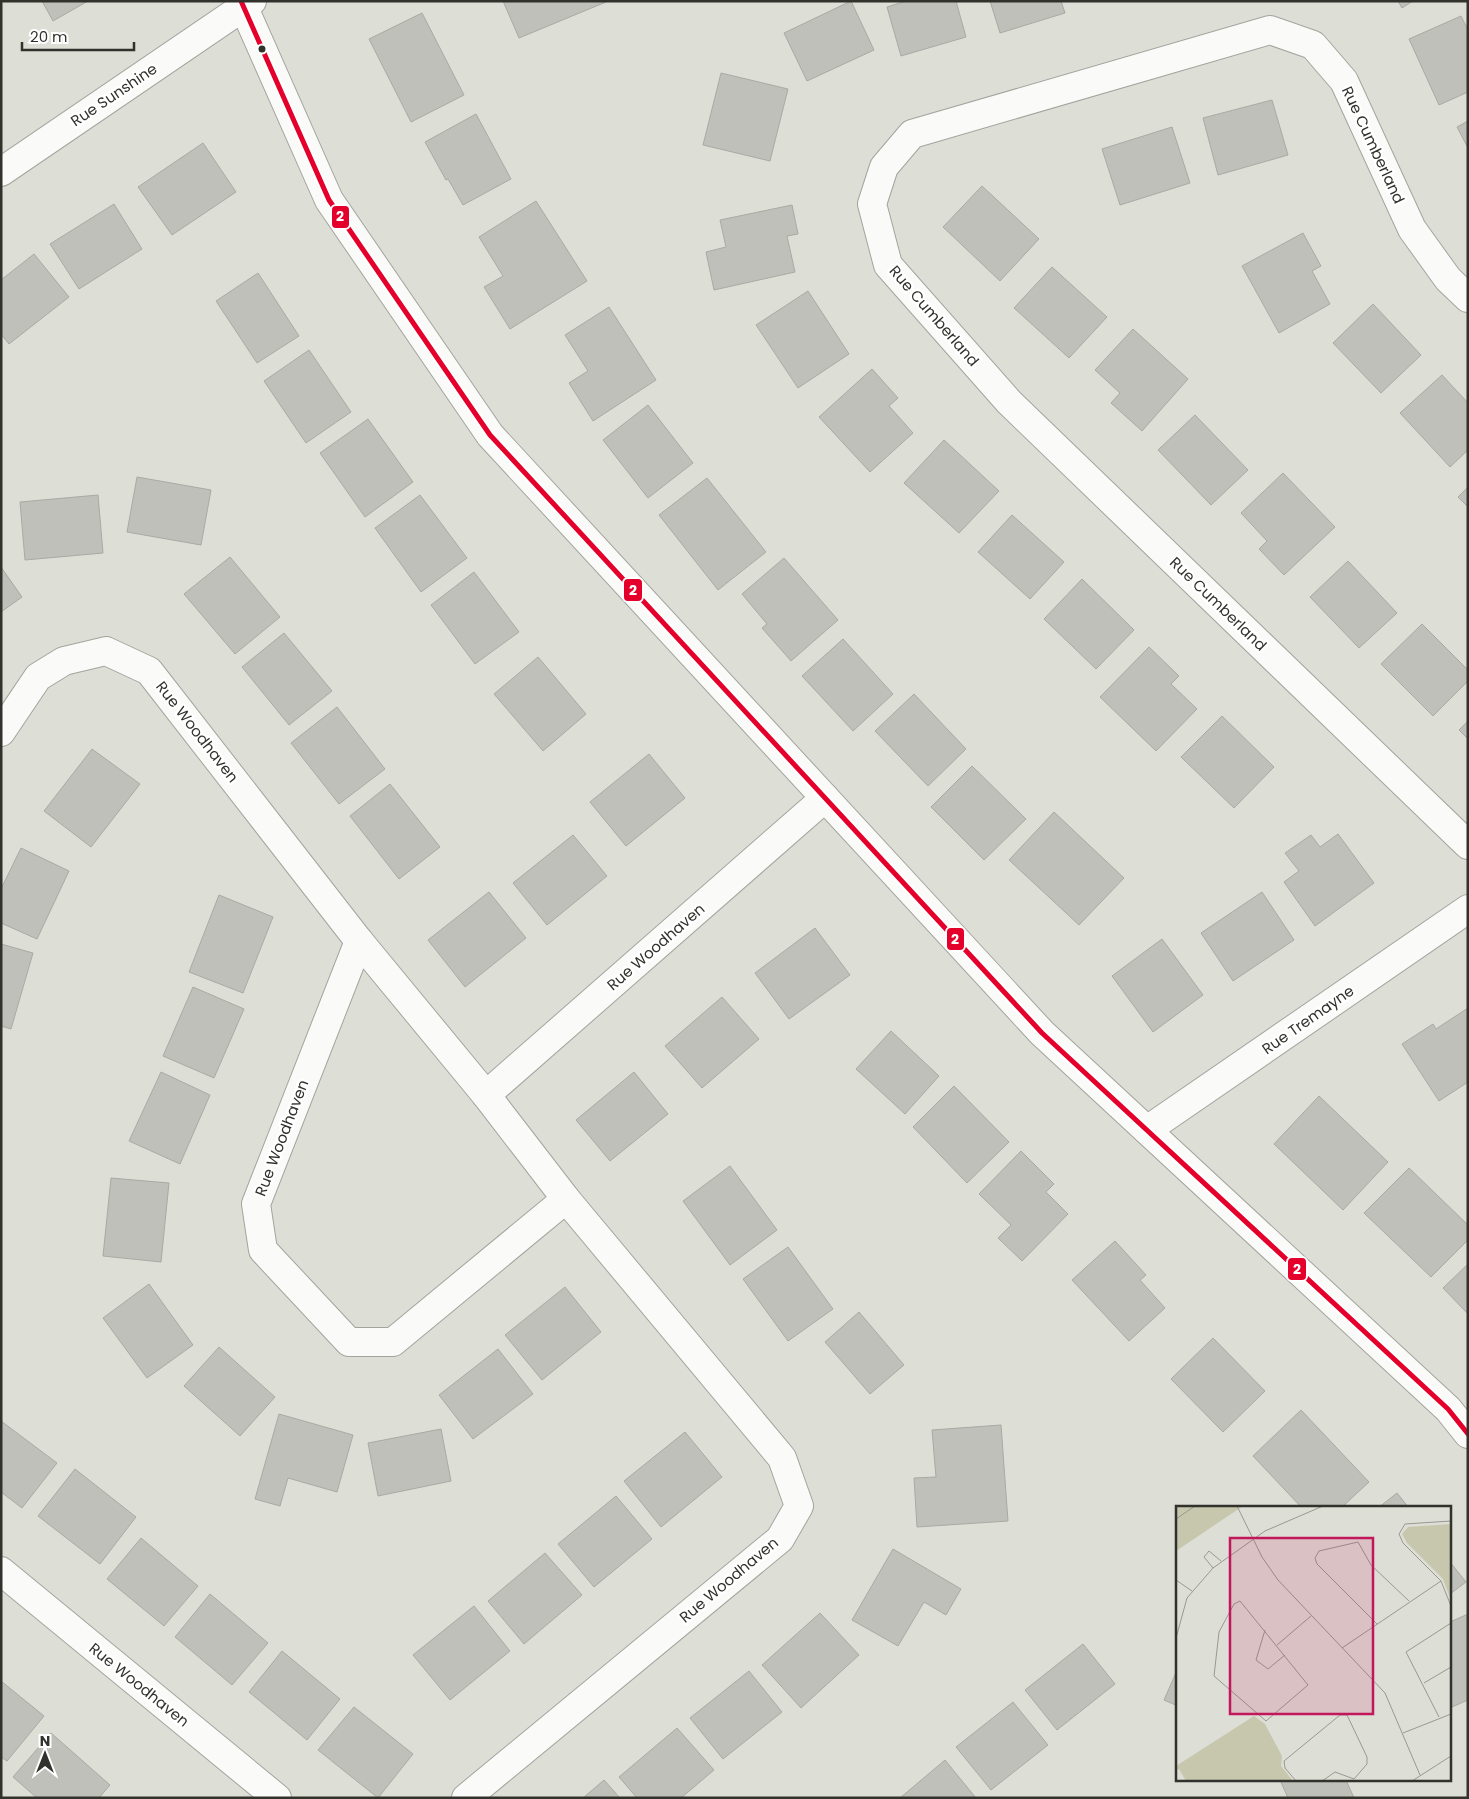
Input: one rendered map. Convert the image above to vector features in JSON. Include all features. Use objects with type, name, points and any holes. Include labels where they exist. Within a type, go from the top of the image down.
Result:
[{"type":"street","name":"Rue Sunshine","points":[[1,172],[246,3]]},
{"type":"street","points":[[246,3],[329,200],[490,435],[1042,1033],[1448,1409],[1468,1434]]},
{"type":"street","name":"Rue Cumberland","points":[[1468,298],[1448,279],[1412,229],[1344,82],[1313,44],[1270,30],[912,134],[884,167],[872,204],[888,265],[1009,402],[1468,845]]},
{"type":"street","name":"Rue Woodhaven","points":[[1,732],[38,677],[64,661],[106,650],[149,670],[359,941],[486,1095],[566,1199],[782,1458],[800,1506],[780,1539],[466,1798]]},
{"type":"street","name":"Rue Woodhaven","points":[[486,1095],[825,798]]},
{"type":"street","name":"Rue Tremayne","points":[[1147,1130],[1468,909]]},
{"type":"street","name":"Rue Woodhaven","points":[[359,941],[256,1204],[263,1250],[349,1342],[393,1342],[566,1199]]},
{"type":"street","name":"Rue Woodhaven","points":[[1,1571],[277,1798]]},
{"type":"building","points":[[42,1],[88,1],[53,21]]},
{"type":"building","points":[[503,1],[605,1],[606,2],[519,38]]},
{"type":"building","points":[[851,1],[874,50],[807,81],[784,33]]},
{"type":"building","points":[[906,1],[956,1],[966,37],[901,56],[887,7]]},
{"type":"building","points":[[990,1],[1061,1],[1065,13],[1000,33]]},
{"type":"building","points":[[1398,1],[1413,1],[1402,8]]},
{"type":"building","points":[[422,13],[464,95],[411,122],[369,39]]},
{"type":"building","points":[[1461,16],[1468,30],[1468,92],[1439,105],[1409,39]]},
{"type":"building","points":[[721,73],[788,89],[770,161],[703,145]]},
{"type":"building","points":[[1272,100],[1288,155],[1218,175],[1203,118]]},
{"type":"building","points":[[476,114],[511,179],[463,205],[448,179],[446,180],[425,142]]},
{"type":"building","points":[[1468,121],[1468,148],[1457,127]]},
{"type":"building","points":[[1172,127],[1190,183],[1120,205],[1102,149]]},
{"type":"building","points":[[203,143],[236,192],[172,235],[138,187]]},
{"type":"building","points":[[982,186],[1039,239],[1000,281],[943,227]]},
{"type":"building","points":[[536,201],[587,281],[510,329],[484,287],[503,276],[479,237]]},
{"type":"building","points":[[114,204],[142,249],[79,289],[50,244]]},
{"type":"building","points":[[792,205],[798,234],[787,236],[795,272],[714,290],[706,252],[726,247],[720,220]]},
{"type":"building","points":[[1303,233],[1321,266],[1312,271],[1330,304],[1279,333],[1242,266]]},
{"type":"building","points":[[34,254],[69,297],[9,344],[1,334],[1,280]]},
{"type":"building","points":[[1052,267],[1107,317],[1069,358],[1014,308]]},
{"type":"building","points":[[258,273],[299,336],[257,363],[216,301]]},
{"type":"building","points":[[808,291],[849,354],[798,388],[756,325]]},
{"type":"building","points":[[1373,304],[1421,355],[1381,393],[1333,343]]},
{"type":"building","points":[[609,307],[656,380],[593,421],[569,383],[588,371],[565,335]]},
{"type":"building","points":[[1133,329],[1188,379],[1142,431],[1111,403],[1120,393],[1095,370]]},
{"type":"building","points":[[309,350],[351,412],[306,443],[264,381]]},
{"type":"building","points":[[872,369],[898,398],[889,406],[913,433],[870,472],[819,417]]},
{"type":"building","points":[[1442,375],[1468,403],[1468,450],[1450,467],[1400,413]]},
{"type":"building","points":[[648,405],[693,463],[648,498],[603,440]]},
{"type":"building","points":[[1195,415],[1248,470],[1211,505],[1158,450]]},
{"type":"building","points":[[368,419],[413,482],[365,517],[320,453]]},
{"type":"building","points":[[944,440],[999,491],[959,533],[904,483]]},
{"type":"building","points":[[1283,473],[1335,527],[1284,575],[1259,549],[1267,541],[1241,513]]},
{"type":"building","points":[[137,477],[211,490],[201,545],[127,532]]},
{"type":"building","points":[[707,478],[766,552],[718,590],[659,515]]},
{"type":"building","points":[[1468,487],[1468,507],[1458,497]]},
{"type":"building","points":[[98,495],[103,553],[25,560],[20,502]]},
{"type":"building","points":[[420,495],[467,558],[421,592],[375,528]]},
{"type":"building","points":[[1012,515],[1064,562],[1030,599],[978,552]]},
{"type":"building","points":[[230,557],[280,617],[235,654],[184,594]]},
{"type":"building","points":[[784,558],[838,620],[791,661],[762,628],[767,624],[742,594]]},
{"type":"building","points":[[1348,561],[1397,613],[1359,648],[1310,597]]},
{"type":"building","points":[[1,567],[22,597],[1,612]]},
{"type":"building","points":[[474,572],[519,632],[475,664],[431,605]]},
{"type":"building","points":[[1082,579],[1134,630],[1096,669],[1044,619]]},
{"type":"building","points":[[1422,624],[1468,670],[1468,681],[1433,716],[1381,664]]},
{"type":"building","points":[[284,633],[332,691],[289,725],[242,667]]},
{"type":"building","points":[[843,639],[893,694],[853,731],[802,676]]},
{"type":"building","points":[[1149,647],[1179,676],[1171,684],[1197,709],[1156,751],[1100,697]]},
{"type":"building","points":[[538,657],[586,714],[543,751],[494,694]]},
{"type":"building","points":[[914,694],[966,749],[928,786],[875,731]]},
{"type":"building","points":[[337,707],[385,769],[339,804],[291,743]]},
{"type":"building","points":[[1222,716],[1274,767],[1234,808],[1181,757]]},
{"type":"building","points":[[1468,721],[1468,739],[1459,730]]},
{"type":"building","points":[[92,749],[140,784],[91,847],[44,811]]},
{"type":"building","points":[[649,754],[685,798],[626,846],[590,802]]},
{"type":"building","points":[[972,766],[1026,819],[984,860],[931,807]]},
{"type":"building","points":[[390,784],[440,847],[399,879],[350,816]]},
{"type":"building","points":[[1054,812],[1124,878],[1079,925],[1009,860]]},
{"type":"building","points":[[1338,834],[1374,883],[1315,926],[1284,882],[1299,871],[1285,853],[1311,835],[1320,847]]},
{"type":"building","points":[[573,835],[607,876],[547,925],[513,883]]},
{"type":"building","points":[[21,848],[69,871],[37,939],[1,923],[1,889]]},
{"type":"building","points":[[489,892],[526,938],[465,987],[428,940]]},
{"type":"building","points":[[1262,892],[1294,940],[1233,981],[1201,933]]},
{"type":"building","points":[[219,895],[273,917],[243,993],[189,972]]},
{"type":"building","points":[[815,928],[850,975],[789,1019],[755,973]]},
{"type":"building","points":[[1162,939],[1203,995],[1153,1032],[1112,976]]},
{"type":"building","points":[[1,944],[33,953],[11,1029],[1,1026]]},
{"type":"building","points":[[193,987],[244,1009],[214,1078],[163,1056]]},
{"type":"building","points":[[722,997],[759,1039],[702,1088],[665,1046]]},
{"type":"building","points":[[1468,1008],[1468,1082],[1439,1101],[1402,1044],[1433,1024],[1436,1029]]},
{"type":"building","points":[[891,1031],[939,1076],[905,1114],[856,1069]]},
{"type":"building","points":[[161,1072],[210,1095],[180,1164],[129,1141]]},
{"type":"building","points":[[634,1072],[668,1114],[610,1161],[576,1120]]},
{"type":"building","points":[[954,1086],[1009,1142],[967,1183],[913,1127]]},
{"type":"building","points":[[1319,1096],[1388,1162],[1343,1210],[1274,1144]]},
{"type":"building","points":[[1021,1151],[1054,1184],[1046,1192],[1068,1214],[1022,1261],[998,1238],[1011,1225],[979,1194]]},
{"type":"building","points":[[730,1166],[777,1230],[730,1265],[683,1201]]},
{"type":"building","points":[[1409,1168],[1468,1225],[1468,1240],[1431,1277],[1364,1213]]},
{"type":"building","points":[[111,1178],[169,1183],[161,1262],[103,1256]]},
{"type":"building","points":[[1115,1241],[1146,1275],[1140,1280],[1165,1308],[1129,1341],[1072,1280]]},
{"type":"building","points":[[788,1247],[833,1309],[788,1341],[743,1279]]},
{"type":"building","points":[[1468,1264],[1468,1314],[1443,1288]]},
{"type":"building","points":[[149,1284],[193,1345],[147,1378],[103,1318]]},
{"type":"building","points":[[565,1287],[601,1332],[542,1380],[505,1335]]},
{"type":"building","points":[[859,1312],[904,1365],[870,1394],[825,1342]]},
{"type":"building","points":[[1213,1338],[1265,1391],[1223,1432],[1171,1379]]},
{"type":"building","points":[[219,1347],[275,1397],[240,1436],[184,1386]]},
{"type":"building","points":[[498,1349],[533,1394],[473,1439],[439,1395]]},
{"type":"building","points":[[1301,1410],[1369,1482],[1343,1506],[1300,1506],[1253,1456]]},
{"type":"building","points":[[279,1414],[353,1435],[337,1492],[288,1478],[280,1506],[255,1499]]},
{"type":"building","points":[[1,1421],[57,1463],[22,1508],[1,1492]]},
{"type":"building","points":[[1001,1425],[1008,1521],[917,1527],[914,1478],[936,1477],[932,1430]]},
{"type":"building","points":[[441,1429],[451,1481],[378,1496],[368,1443]]},
{"type":"building","points":[[685,1432],[722,1477],[661,1527],[624,1481]]},
{"type":"building","points":[[75,1469],[136,1517],[100,1564],[38,1516]]},
{"type":"building","points":[[1397,1493],[1407,1506],[1381,1506]]},
{"type":"building","points":[[616,1496],[652,1539],[594,1587],[558,1544]]},
{"type":"building","points":[[141,1538],[198,1586],[164,1626],[107,1579]]},
{"type":"building","points":[[893,1549],[961,1589],[946,1615],[924,1602],[898,1646],[852,1620]]},
{"type":"building","points":[[545,1553],[582,1595],[524,1644],[488,1601]]},
{"type":"building","points":[[1452,1564],[1466,1582],[1452,1592]]},
{"type":"building","points":[[210,1594],[268,1643],[232,1685],[175,1637]]},
{"type":"building","points":[[474,1606],[510,1651],[450,1700],[413,1655]]},
{"type":"building","points":[[820,1613],[859,1655],[801,1708],[762,1665]]},
{"type":"building","points":[[1468,1614],[1468,1700],[1452,1707],[1452,1621]]},
{"type":"building","points":[[1083,1644],[1115,1684],[1057,1730],[1025,1690]]},
{"type":"building","points":[[282,1651],[340,1699],[307,1740],[249,1692]]},
{"type":"building","points":[[749,1671],[782,1712],[723,1759],[690,1718]]},
{"type":"building","points":[[1176,1673],[1176,1705],[1164,1700]]},
{"type":"building","points":[[1,1681],[44,1716],[7,1761],[1,1757]]},
{"type":"building","points":[[1013,1702],[1048,1745],[991,1790],[956,1747]]},
{"type":"building","points":[[354,1707],[413,1754],[378,1798],[318,1750]]},
{"type":"building","points":[[677,1728],[714,1770],[681,1798],[637,1798],[619,1777]]},
{"type":"building","points":[[51,1733],[110,1785],[99,1798],[37,1798],[13,1777]]},
{"type":"building","points":[[945,1760],[976,1798],[900,1798]]},
{"type":"building","points":[[604,1780],[620,1798],[583,1798]]},
{"type":"building","points":[[1281,1782],[1347,1782],[1354,1798],[1288,1798]]},
{"type":"transit line","name":"2","points":[[241,1],[329,200],[490,435],[1042,1033],[1448,1409],[1468,1434]]}]
